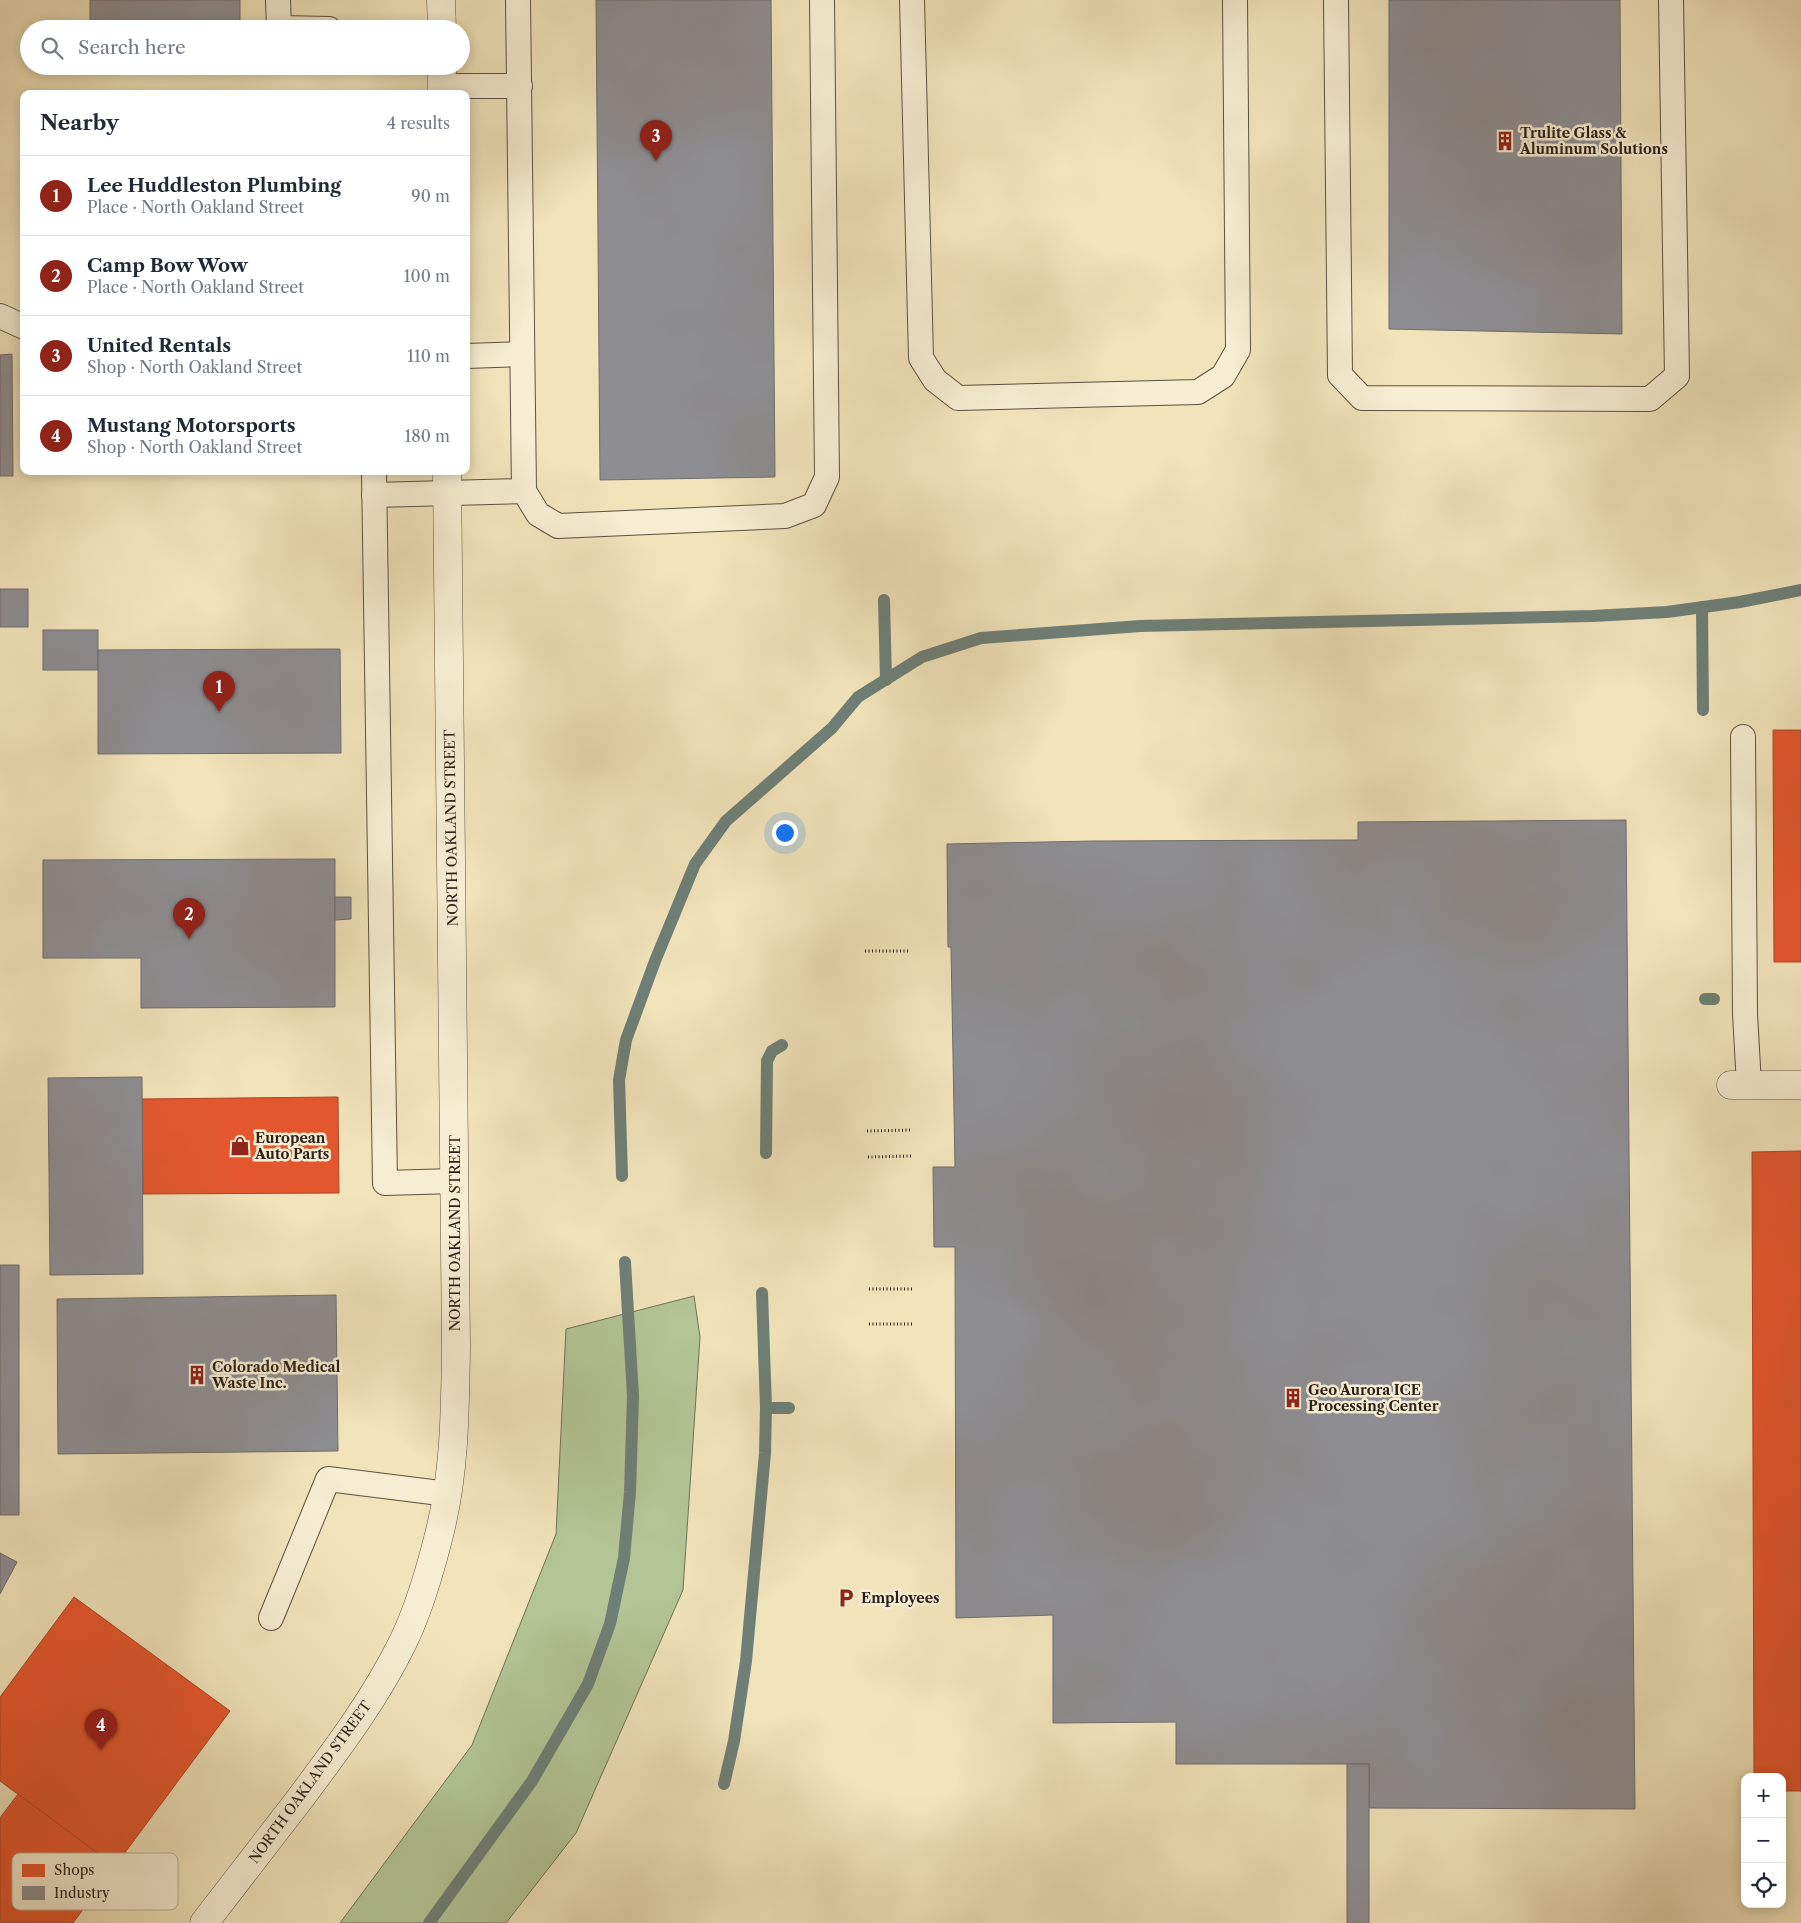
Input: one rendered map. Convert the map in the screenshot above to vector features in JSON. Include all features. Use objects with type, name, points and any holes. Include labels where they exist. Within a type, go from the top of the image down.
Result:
[{"type":"street","points":[[441,0],[442,20]]},
{"type":"street","name":"NORTH OAKLAND STREET","points":[[204,1923],[342,1744],[385,1677],[404,1640],[424,1588],[440,1534],[448,1494],[455,1404],[455,1181],[447,482]]},
{"type":"street","points":[[1740,1085],[1801,1085]]},
{"type":"lane","points":[[278,0],[279,20]]},
{"type":"lane","points":[[518,0],[524,491],[538,514],[558,526],[786,516],[814,505],[827,477],[822,0]]},
{"type":"lane","points":[[912,0],[921,358],[934,380],[958,398],[1198,392],[1223,376],[1238,350],[1234,0]]},
{"type":"lane","points":[[1336,0],[1340,375],[1362,398],[1650,399],[1677,376],[1671,0]]},
{"type":"lane","points":[[442,82],[520,86]]},
{"type":"lane","points":[[0,316],[20,325]]},
{"type":"lane","points":[[470,356],[522,354]]},
{"type":"lane","points":[[374,475],[386,1183],[455,1181]]},
{"type":"lane","points":[[374,495],[447,482],[524,491]]},
{"type":"lane","points":[[1740,1085],[1745,1014],[1743,737]]},
{"type":"lane","points":[[271,1618],[328,1479],[448,1494]]},
{"type":"path","points":[[865,951],[908,951]]},
{"type":"path","points":[[867,1131],[910,1130]]},
{"type":"path","points":[[868,1157],[911,1156]]},
{"type":"path","points":[[869,1289],[912,1289]]},
{"type":"path","points":[[869,1324],[912,1324]]},
{"type":"green space","points":[[694,1296],[700,1337],[683,1590],[576,1833],[506,1923],[340,1923],[472,1745],[556,1534],[566,1329]]},
{"type":"building: Shops","points":[[1773,730],[1801,730],[1801,962],[1774,962]]},
{"type":"building: Shops","name":"European Auto Parts","points":[[338,1097],[339,1193],[143,1194],[142,1099]]},
{"type":"building: Shops","points":[[1801,1151],[1801,1791],[1786,1791],[1786,1773],[1754,1773],[1752,1152]]},
{"type":"building: Shops","points":[[74,1597],[230,1711],[125,1853],[97,1853],[0,1781],[0,1697]]},
{"type":"building: Shops","points":[[18,1794],[97,1853],[12,1853],[12,1910],[83,1910],[73,1923],[0,1923],[0,1818]]},
{"type":"building: Industry","points":[[90,0],[240,0],[240,20],[90,20]]},
{"type":"building: Industry","points":[[596,0],[771,0],[775,477],[600,480]]},
{"type":"building: Industry","name":"Trulite Glass & Aluminum Solutions","points":[[1389,0],[1620,0],[1622,334],[1389,329]]},
{"type":"building: Industry","points":[[12,354],[13,476],[0,476],[0,355]]},
{"type":"building: Industry","points":[[0,589],[28,589],[28,627],[0,627]]},
{"type":"building: Industry","points":[[43,630],[98,630],[98,670],[43,670]]},
{"type":"building: Industry","points":[[340,649],[341,753],[98,754],[98,650]]},
{"type":"building: Industry","name":"Geo Aurora ICE Processing Center","points":[[1626,820],[1635,1809],[1369,1808],[1369,1764],[1176,1764],[1176,1722],[1053,1723],[1053,1615],[956,1618],[955,1247],[934,1247],[933,1167],[955,1167],[951,947],[948,947],[947,844],[1093,841],[1358,840],[1358,822]]},
{"type":"building: Industry","points":[[335,859],[335,1007],[141,1008],[141,958],[43,958],[43,860]]},
{"type":"building: Industry","points":[[335,897],[351,897],[351,919],[335,920]]},
{"type":"building: Industry","points":[[142,1077],[143,1274],[50,1275],[48,1078]]},
{"type":"building: Industry","points":[[0,1265],[19,1265],[19,1515],[0,1515]]},
{"type":"building: Industry","name":"Colorado Medical Waste Inc.","points":[[336,1295],[338,1451],[58,1454],[57,1299]]},
{"type":"building: Industry","points":[[0,1553],[17,1562],[0,1594]]},
{"type":"building: Industry","points":[[1347,1764],[1369,1764],[1369,1923],[1347,1923]]},
{"type":"waterway","points":[[622,1176],[619,1080],[626,1040],[655,961],[695,864],[726,821],[832,728],[858,697],[922,657],[981,638],[1140,626],[1592,616],[1667,612],[1740,602],[1801,590]]},
{"type":"waterway","points":[[884,600],[886,680]]},
{"type":"waterway","points":[[1702,607],[1703,710]]},
{"type":"waterway","points":[[1705,999],[1714,999]]},
{"type":"waterway","points":[[766,1153],[767,1061],[772,1051],[782,1045]]},
{"type":"waterway","points":[[429,1923],[532,1781],[588,1684],[610,1624],[624,1558],[630,1492],[633,1396],[625,1262]]},
{"type":"waterway","points":[[724,1784],[734,1741],[746,1661],[765,1453],[766,1408],[762,1293]]},
{"type":"waterway","points":[[766,1408],[789,1408]]},
{"type":"place","name":"Trulite Glass & Aluminum Solutions","points":[[1505,141]]},
{"type":"place","name":"United Rentals","points":[[656,161]]},
{"type":"place","name":"Lee Huddleston Plumbing","points":[[219,712]]},
{"type":"place","name":"Camp Bow Wow","points":[[189,939]]},
{"type":"place","name":"European Auto Parts","points":[[240,1146]]},
{"type":"place","name":"Colorado Medical Waste Inc.","points":[[197,1375]]},
{"type":"place","name":"Geo Aurora ICE Processing Center","points":[[1293,1398]]},
{"type":"place","name":"Employees","points":[[846,1598]]},
{"type":"place","name":"Mustang Motorsports","points":[[101,1750]]}]
